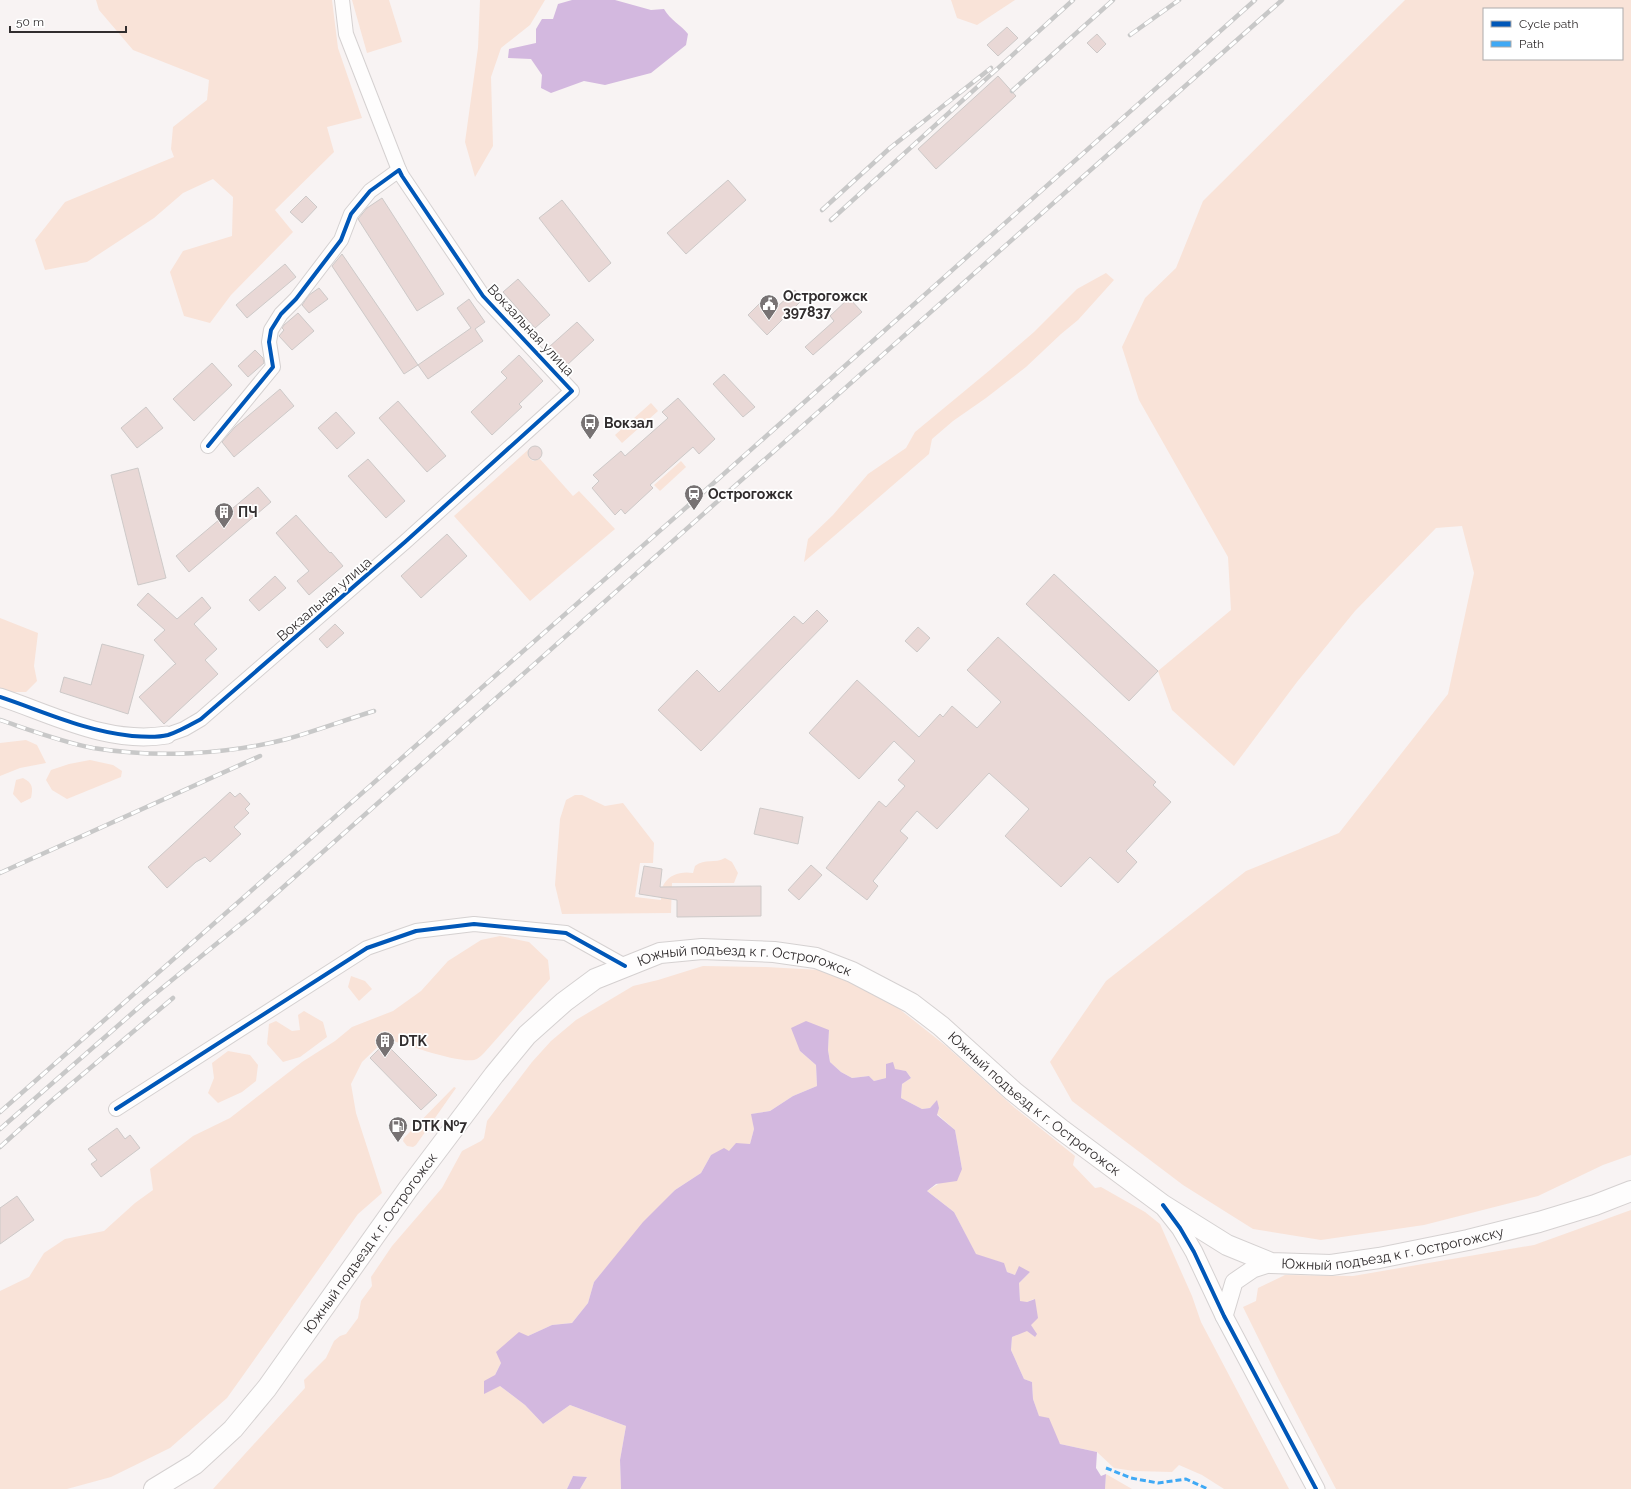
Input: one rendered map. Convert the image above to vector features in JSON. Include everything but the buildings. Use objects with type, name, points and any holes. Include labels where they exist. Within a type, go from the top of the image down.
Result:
[{"type":"main road","name":"Южный подъезд к г. Острогожск","points":[[154,1489],[195,1464],[233,1429],[248,1412],[267,1388],[408,1189],[494,1075],[527,1035],[564,1002],[595,979],[625,966],[660,954],[702,949],[758,951],[816,958],[852,972],[911,1004],[941,1026],[1013,1091],[1062,1130],[1163,1205]]},
{"type":"main road","name":"Южный подъезд к г. Острогожску","points":[[1163,1205],[1227,1245],[1271,1263],[1331,1265],[1379,1258],[1446,1245],[1539,1222],[1595,1205],[1631,1191]]},
{"type":"street","points":[[208,446],[273,367],[269,342],[271,330],[281,314],[296,299],[341,240],[351,214],[370,191],[399,170],[346,34],[342,0]]},
{"type":"street","name":"Вокзальная улица","points":[[167,735],[184,729],[201,719],[405,542],[572,391],[482,296],[399,170]]},
{"type":"street","points":[[0,697],[65,721],[108,733],[142,737],[167,735]]},
{"type":"street","points":[[116,1109],[367,948],[416,931],[474,924],[566,933],[625,966]]},
{"type":"street","points":[[1163,1205],[1180,1228],[1194,1252],[1224,1316],[1316,1489]]},
{"type":"street","points":[[1224,1316],[1234,1282],[1253,1268],[1271,1263]]},
{"type":"shaded area","points":[[96,0],[332,0],[338,48],[362,118],[327,127],[334,152],[275,210],[293,232],[231,295],[210,323],[184,316],[170,272],[183,251],[232,236],[233,197],[213,179],[183,193],[154,218],[87,262],[45,270],[35,240],[65,202],[174,157],[171,149],[173,127],[207,100],[209,80],[133,50],[99,10]]},
{"type":"shaded area","points":[[352,0],[389,0],[402,42],[367,53]]},
{"type":"shaded area","points":[[480,0],[545,0],[530,25],[501,48],[491,77],[493,146],[475,177],[465,142],[478,48]]},
{"type":"shaded area","points":[[572,0],[615,0],[651,10],[664,9],[669,16],[688,34],[686,45],[651,73],[605,85],[584,81],[551,93],[541,88],[542,75],[531,59],[508,58],[509,49],[536,43],[536,29],[542,19],[553,19],[558,4]]},
{"type":"shaded area","points":[[951,0],[1015,0],[977,25],[957,18]]},
{"type":"shaded area","points":[[1405,0],[1631,0],[1631,1155],[1603,1165],[1538,1196],[1424,1225],[1321,1240],[1253,1229],[1183,1185],[1072,1101],[1050,1062],[1106,981],[1246,871],[1339,833],[1448,694],[1474,573],[1462,526],[1436,528],[1355,611],[1297,682],[1234,766],[1172,710],[1158,671],[1231,610],[1228,557],[1139,400],[1122,347],[1145,298],[1176,268],[1203,201]]},
{"type":"shaded area","points":[[1106,273],[1114,280],[1078,320],[1026,367],[953,421],[932,439],[929,454],[804,562],[808,539],[833,515],[868,474],[906,448],[915,432],[1034,332],[1077,289]]},
{"type":"shaded area","points":[[651,403],[658,411],[622,443],[615,435]]},
{"type":"shaded area","points":[[529,449],[528,456],[530,459],[533,461],[540,459],[573,496],[579,491],[615,529],[530,601],[454,516]]},
{"type":"shaded area","points":[[681,461],[686,467],[660,491],[654,485]]},
{"type":"shaded area","points":[[0,618],[38,633],[34,666],[37,681],[26,692],[9,692],[0,689]]},
{"type":"shaded area","points":[[26,740],[37,745],[46,763],[20,768],[0,776],[0,743]]},
{"type":"shaded area","points":[[90,760],[113,765],[122,771],[121,777],[67,799],[52,790],[46,780],[51,770],[69,764]]},
{"type":"shaded area","points":[[23,778],[32,786],[32,791],[31,798],[21,803],[13,794],[16,780]]},
{"type":"shaded area","points":[[575,795],[582,795],[605,806],[623,803],[654,843],[653,863],[640,863],[635,897],[661,900],[662,887],[673,876],[685,872],[693,873],[695,866],[702,862],[718,861],[725,858],[732,862],[738,873],[734,883],[672,883],[671,913],[562,914],[555,885],[560,819],[566,800]]},
{"type":"shaded area","points":[[500,936],[529,942],[548,960],[550,979],[484,1053],[475,1060],[455,1059],[386,1039],[362,1062],[351,1084],[356,1113],[382,1193],[358,1214],[227,1398],[170,1448],[111,1477],[67,1489],[0,1489],[0,1291],[29,1277],[44,1253],[65,1239],[104,1231],[135,1203],[153,1190],[150,1169],[193,1136],[230,1118],[302,1062],[335,1041],[352,1027],[393,1011],[421,991],[448,961],[481,940]]},
{"type":"shaded area","points":[[703,966],[820,970],[888,1000],[946,1046],[1015,1108],[1075,1156],[1073,1165],[1095,1188],[1101,1187],[1145,1212],[1160,1224],[1192,1296],[1201,1322],[1289,1489],[1224,1489],[1202,1475],[1179,1465],[1172,1472],[1134,1471],[1114,1468],[1097,1452],[1060,1444],[1039,1417],[1033,1399],[1032,1382],[1024,1379],[1011,1350],[1012,1337],[1027,1330],[1035,1337],[1031,1325],[1034,1299],[1027,1302],[1020,1302],[1019,1283],[1030,1272],[1015,1275],[1007,1272],[1003,1263],[976,1255],[954,1212],[927,1191],[962,1169],[955,1130],[937,1114],[937,1101],[930,1108],[922,1109],[901,1098],[902,1084],[911,1078],[906,1071],[895,1070],[886,1078],[874,1081],[869,1076],[852,1078],[841,1072],[830,1062],[828,1050],[829,1030],[800,1051],[816,1065],[817,1086],[793,1096],[770,1111],[752,1114],[754,1129],[750,1144],[711,1155],[701,1173],[675,1190],[594,1282],[588,1303],[572,1323],[552,1325],[528,1336],[501,1363],[495,1375],[500,1386],[525,1405],[543,1424],[570,1405],[626,1426],[620,1460],[621,1489],[580,1489],[587,1477],[573,1476],[567,1489],[213,1489],[305,1388],[304,1380],[326,1358],[334,1341],[340,1336],[346,1334],[358,1318],[361,1301],[372,1286],[371,1277],[392,1246],[442,1188],[462,1151],[484,1138],[487,1121],[532,1062],[551,1041],[576,1020],[633,986]]},
{"type":"shaded area","points":[[351,976],[365,981],[372,989],[359,1001],[348,987]]},
{"type":"shaded area","points":[[304,1011],[323,1022],[327,1037],[300,1057],[283,1062],[267,1044],[269,1024],[276,1021],[292,1031],[300,1030],[298,1015]]},
{"type":"shaded area","points":[[806,1021],[829,1030],[828,1050],[830,1062],[841,1072],[852,1078],[869,1076],[874,1081],[886,1078],[886,1064],[893,1062],[895,1069],[906,1071],[911,1078],[902,1084],[901,1098],[922,1109],[930,1108],[937,1100],[939,1108],[937,1115],[955,1130],[962,1169],[957,1181],[936,1184],[927,1191],[954,1212],[976,1254],[1004,1263],[1007,1272],[1015,1275],[1019,1266],[1030,1272],[1019,1283],[1020,1301],[1027,1302],[1035,1299],[1038,1318],[1031,1325],[1037,1334],[1035,1337],[1027,1331],[1012,1337],[1011,1350],[1024,1379],[1032,1382],[1033,1399],[1039,1416],[1049,1418],[1060,1444],[1097,1452],[1096,1468],[1101,1476],[1106,1474],[1105,1489],[621,1489],[620,1460],[626,1426],[570,1405],[543,1424],[525,1405],[500,1386],[484,1394],[484,1381],[495,1375],[501,1363],[496,1352],[519,1332],[528,1336],[552,1325],[572,1323],[588,1303],[594,1282],[643,1222],[675,1190],[701,1173],[711,1155],[724,1148],[729,1151],[736,1143],[750,1144],[754,1129],[751,1114],[770,1111],[793,1096],[817,1086],[816,1065],[800,1051],[791,1028]]},
{"type":"shaded area","points":[[228,1051],[250,1055],[258,1065],[256,1081],[242,1092],[218,1103],[208,1093],[214,1078],[212,1063]]},
{"type":"shaded area","points":[[454,1087],[456,1088],[416,1145],[413,1147],[407,1146],[403,1141],[404,1138]]},
{"type":"shaded area","points":[[1631,1210],[1631,1489],[1336,1489],[1243,1307],[1256,1301],[1258,1288],[1285,1275],[1353,1276],[1534,1245]]},
{"type":"shaded area","points":[[1106,1474],[1132,1489],[1105,1489]]},
{"type":"shaded area","points":[[573,1476],[587,1477],[580,1489],[567,1489]]},
{"type":"railway","points":[[831,220],[1073,0]]},
{"type":"railway","points":[[1012,91],[1113,0]]},
{"type":"railway","points":[[1130,35],[1179,0]]},
{"type":"railway","points":[[0,1112],[689,505],[1255,0]]},
{"type":"railway","points":[[0,1129],[145,1002],[253,914],[1282,0]]},
{"type":"railway","points":[[822,210],[890,148],[991,68]]},
{"type":"railway","points":[[0,720],[58,739],[93,748],[166,754],[215,752],[239,749],[309,733],[374,711]]},
{"type":"railway","points":[[0,873],[260,756]]},
{"type":"railway","points":[[0,1147],[50,1102],[173,998]]},
{"type":"marked path","points":[[1106,1468],[1131,1478],[1158,1483],[1186,1479],[1208,1489]]},
{"type":"cycle path","points":[[0,697],[65,720],[114,734],[159,737],[168,735],[189,726],[201,719],[405,542],[572,391],[483,296],[399,170],[370,191],[351,214],[341,240],[296,299],[281,314],[271,330],[269,342],[273,367],[208,446]]},
{"type":"cycle path","points":[[116,1109],[367,948],[416,931],[474,924],[566,933],[625,966]]},
{"type":"cycle path","points":[[1163,1205],[1180,1228],[1194,1252],[1224,1316],[1316,1489]]},
{"type":"place","name":"Острогожск 397837","points":[[769,321]]},
{"type":"place","name":"Вокзал","points":[[590,440]]},
{"type":"place","name":"Острогожск","points":[[694,511]]},
{"type":"place","name":"ПЧ","points":[[224,529]]},
{"type":"place","name":"DTK","points":[[385,1058]]},
{"type":"place","name":"DTK №7","points":[[398,1143]]}]
